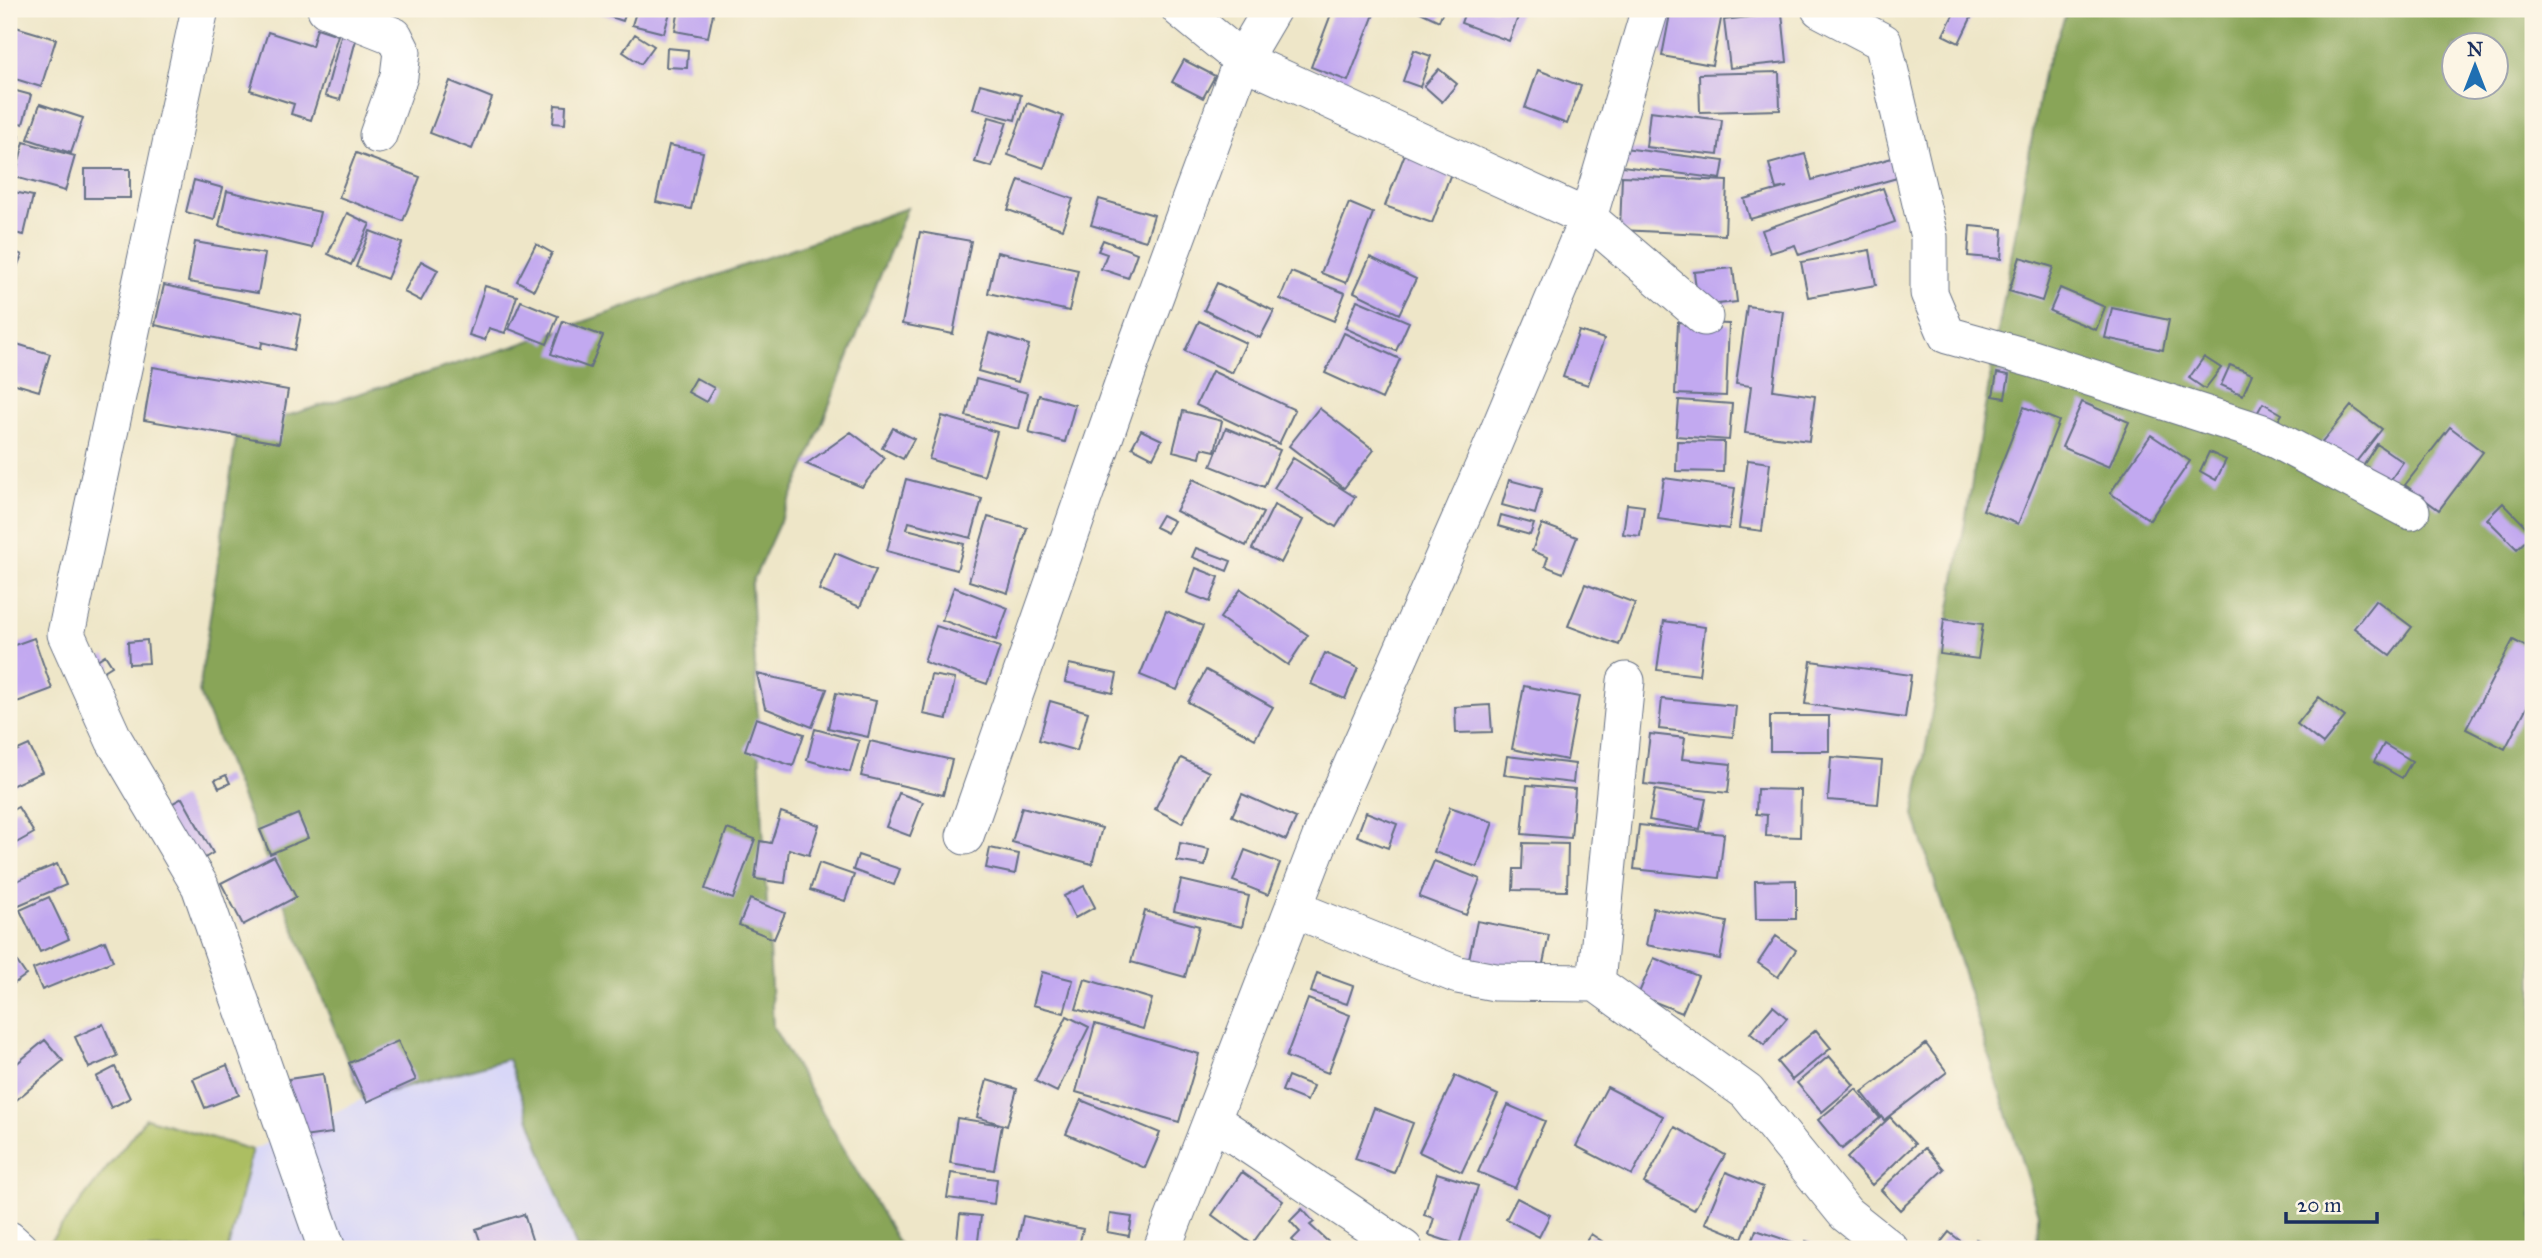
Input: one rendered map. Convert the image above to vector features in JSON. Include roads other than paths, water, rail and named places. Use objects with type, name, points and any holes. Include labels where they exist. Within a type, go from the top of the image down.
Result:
[{"type":"street","points":[[200,9],[66,634],[114,740],[200,886],[327,1249]]},
{"type":"street","points":[[326,9],[394,36],[402,52],[398,76],[378,135]]},
{"type":"street","points":[[1180,9],[1242,60],[1588,218],[1704,317]]},
{"type":"street","points":[[965,836],[1132,358],[1242,60],[1272,9]]},
{"type":"street","points":[[1163,1249],[1324,829],[1489,454],[1588,218],[1650,9]]},
{"type":"street","points":[[1820,9],[1883,42],[1929,237],[1929,293],[1947,335],[2033,359],[2263,433],[2411,511]]},
{"type":"street","points":[[1596,982],[1626,681]]},
{"type":"street","points":[[1294,909],[1458,975],[1495,982],[1596,982],[1747,1092],[1846,1214],[1890,1249]]},
{"type":"street","points":[[1212,1120],[1404,1249]]},
{"type":"street","points":[[9,1240],[19,1249]]}]
